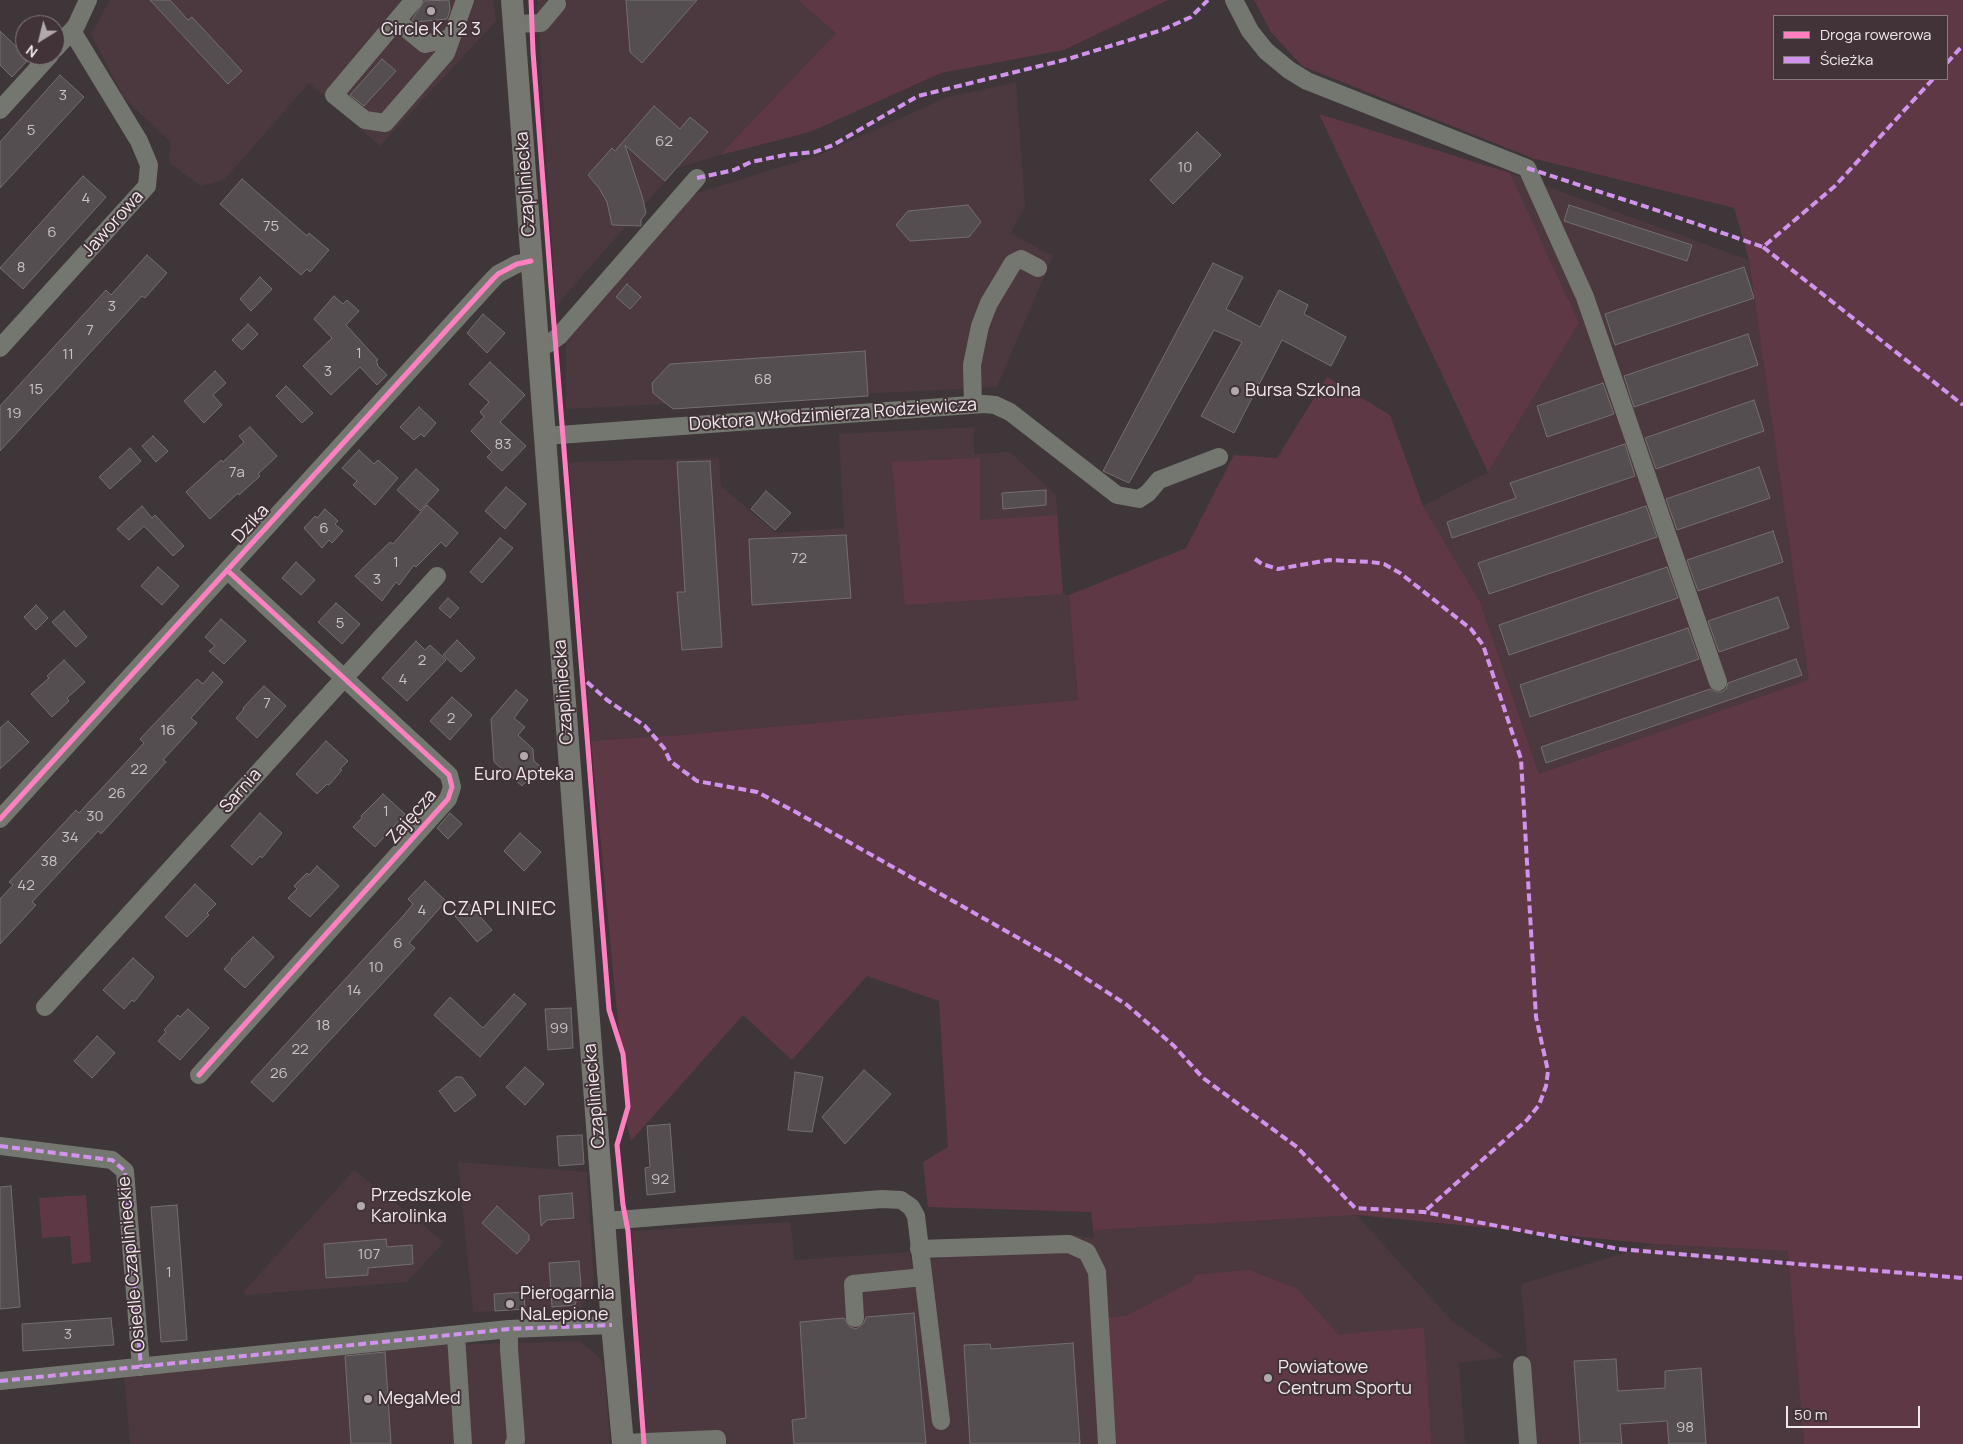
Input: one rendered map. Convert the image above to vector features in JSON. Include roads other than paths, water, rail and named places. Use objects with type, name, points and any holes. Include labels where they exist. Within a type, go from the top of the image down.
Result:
[{"type":"main road","name":"Czapliniecka","points":[[512,0],[612,1325],[623,1443]]},
{"type":"street","points":[[65,39],[79,21],[88,0]]},
{"type":"street","points":[[414,0],[334,95],[365,120],[386,123],[446,52],[465,0]]},
{"type":"street","points":[[1234,0],[1250,31],[1266,51],[1307,81],[1526,168],[1585,297],[1718,682]]},
{"type":"street","points":[[514,24],[541,23],[557,4]]},
{"type":"street","points":[[397,21],[425,44],[451,38]]},
{"type":"street","name":"Jaworowa","points":[[0,348],[147,186],[149,165],[139,141],[72,31]]},
{"type":"street","points":[[0,110],[41,65]]},
{"type":"street","points":[[538,346],[548,344],[559,336],[697,178]]},
{"type":"street","points":[[973,404],[974,358],[980,326],[989,303],[1008,270],[1017,261],[1025,260],[1038,268]]},
{"type":"street","name":"Dzika","points":[[0,819],[493,279],[498,274],[517,264],[531,261]]},
{"type":"street","name":"Doktora Włodzimierza Rodziewicza","points":[[545,436],[973,404],[996,405],[1010,412],[1117,495],[1139,499],[1148,493],[1159,480],[1219,457]]},
{"type":"street","name":"Zajęcza","points":[[199,1075],[448,799],[452,787],[449,775],[227,570]]},
{"type":"street","name":"Sarnia","points":[[45,1007],[437,576]]},
{"type":"street","name":"Osiedle Czaplinieckie","points":[[0,1146],[112,1160],[125,1171],[141,1367]]},
{"type":"street","points":[[605,1221],[882,1199],[901,1200],[912,1207],[916,1216],[942,1421]]},
{"type":"street","points":[[919,1249],[1069,1244],[1087,1252],[1097,1272],[1107,1444]]},
{"type":"street","points":[[855,1318],[853,1284],[923,1277]]},
{"type":"street","points":[[0,1381],[509,1329],[612,1325]]},
{"type":"street","points":[[509,1329],[516,1440],[514,1444]]},
{"type":"street","points":[[456,1335],[463,1444]]},
{"type":"street","points":[[1522,1365],[1528,1444]]},
{"type":"street","points":[[623,1443],[717,1442]]},
{"type":"place","name":"Circle K 1 2 3","points":[[431,11]]},
{"type":"place","name":"Bursa Szkolna","points":[[1235,391]]},
{"type":"place","name":"Euro Apteka","points":[[524,756]]},
{"type":"place","name":"Przedszkole Karolinka","points":[[361,1206]]},
{"type":"place","name":"Pierogarnia NaLepione","points":[[510,1304]]},
{"type":"place","name":"Powiatowe Centrum Sportu","points":[[1268,1378]]},
{"type":"place","name":"MegaMed","points":[[368,1399]]},
{"type":"district","name":"CZAPLINIEC","points":[[500,910]]}]
